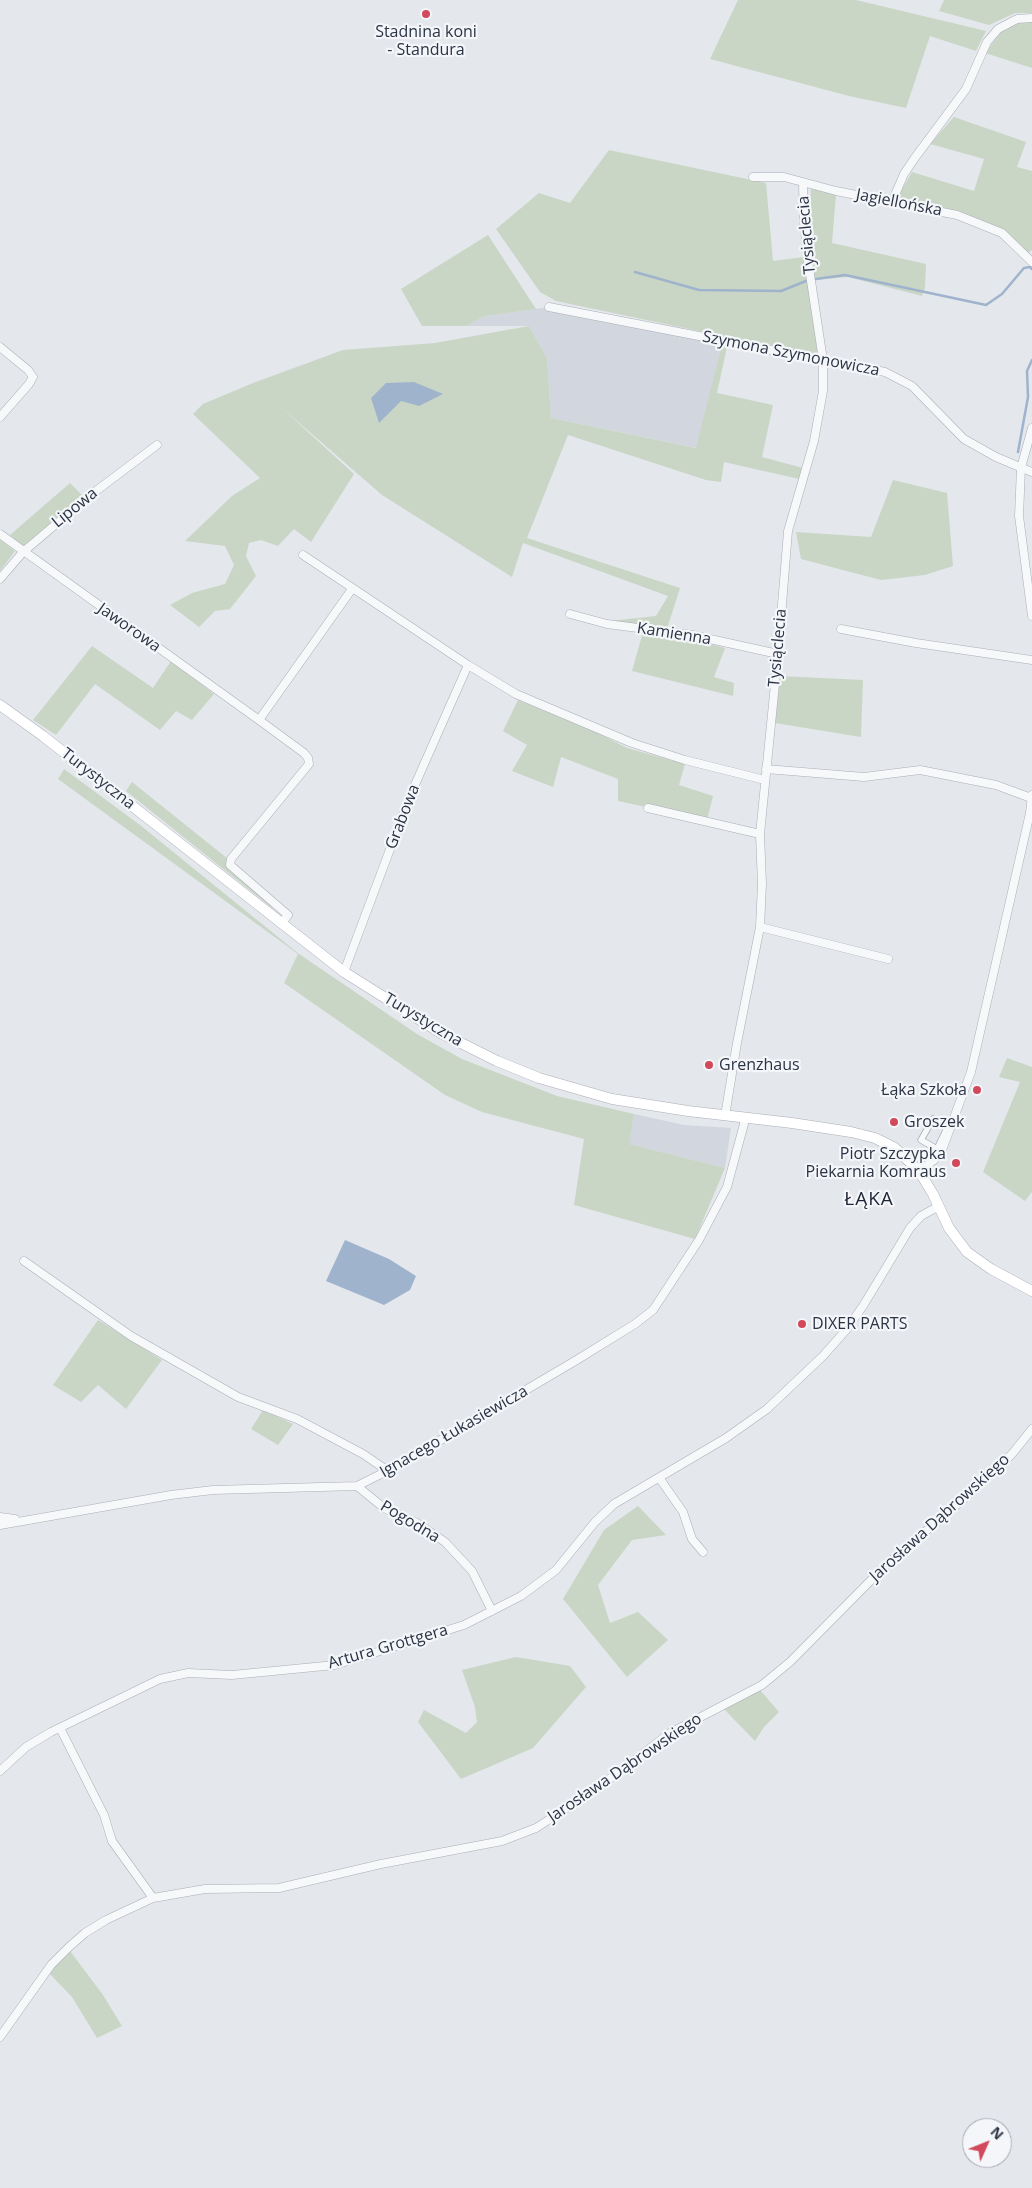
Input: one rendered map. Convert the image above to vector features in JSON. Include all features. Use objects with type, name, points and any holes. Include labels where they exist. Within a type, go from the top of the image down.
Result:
[{"type":"main road","name":"Turystyczna","points":[[0,705],[43,736],[344,972],[441,1033],[497,1061],[539,1078],[612,1100],[851,1132],[875,1138],[895,1148],[919,1171],[939,1206]]},
{"type":"main road","points":[[939,1206],[953,1235],[967,1252],[991,1269],[1032,1291]]},
{"type":"street","points":[[892,202],[904,174],[966,89],[987,42],[998,28],[1017,19],[1032,18]]},
{"type":"street","name":"Jagiellońska","points":[[753,177],[784,177],[804,184],[957,215],[1002,233],[1032,262]]},
{"type":"street","name":"Tysiąclecia","points":[[725,1116],[760,927],[762,884],[760,834],[788,531],[814,442],[823,391],[823,360],[804,222],[804,184]]},
{"type":"street","name":"Szymona Szymonowicza","points":[[550,307],[885,372],[912,386],[964,439],[996,457],[1032,472]]},
{"type":"street","points":[[0,347],[33,376],[29,384],[2,414]]},
{"type":"street","points":[[1032,428],[1021,468],[1019,516],[1032,616]]},
{"type":"street","name":"Lipowa","points":[[0,579],[23,552],[88,497],[157,445]]},
{"type":"street","name":"Jaworowa","points":[[0,534],[259,720],[308,758],[308,764],[231,859],[230,865],[288,915],[281,924]]},
{"type":"street","points":[[303,555],[468,665],[516,694],[632,744],[685,760],[765,780]]},
{"type":"street","points":[[259,720],[352,589]]},
{"type":"street","name":"Kamienna","points":[[570,614],[607,624],[692,635],[778,654]]},
{"type":"street","points":[[841,629],[916,643],[1032,660]]},
{"type":"street","points":[[1032,656],[1032,667]]},
{"type":"street","name":"Grabowa","points":[[344,972],[410,796],[468,665]]},
{"type":"street","points":[[766,769],[864,777],[920,770],[996,785],[1032,797],[1031,814],[971,1072],[942,1150],[934,1160],[919,1171]]},
{"type":"street","points":[[648,808],[760,834]]},
{"type":"street","points":[[760,927],[888,959]]},
{"type":"street","name":"Ignacego Łukasiewicza","points":[[0,1525],[171,1495],[213,1490],[357,1486],[388,1472],[575,1362],[635,1324],[653,1310],[699,1240],[727,1187],[744,1124],[744,1117]]},
{"type":"street","points":[[933,1119],[948,1126],[937,1149],[921,1140],[933,1119]]},
{"type":"street","name":"Artura Grottgera","points":[[0,1771],[26,1747],[60,1728],[160,1679],[188,1673],[232,1675],[335,1664],[464,1625],[521,1596],[556,1570],[595,1522],[614,1504],[660,1479],[726,1438],[767,1409],[824,1356],[863,1306],[890,1258],[910,1228],[921,1216],[939,1206]]},
{"type":"street","points":[[24,1260],[125,1333],[238,1397],[297,1420],[363,1454],[388,1472]]},
{"type":"street","name":"Jarosława Dąbrowskiego","points":[[153,1898],[206,1889],[279,1888],[381,1864],[502,1842],[536,1828],[599,1787],[670,1733],[707,1712],[762,1685],[790,1662],[885,1566],[967,1496],[1012,1454],[1032,1429]]},
{"type":"street","points":[[660,1479],[684,1512],[692,1539],[703,1552]]},
{"type":"street","name":"Pogodna","points":[[357,1486],[384,1508],[417,1523],[444,1542],[472,1572],[492,1611]]},
{"type":"street","name":"Ignacego Łukasiewicza","points":[[0,1517],[22,1520]]},
{"type":"street","points":[[0,2037],[51,1965],[85,1933],[106,1920],[153,1898],[112,1841],[104,1815],[60,1728]]},
{"type":"shaded area","points":[[549,307],[723,340],[697,448],[551,418],[547,358],[529,326],[466,326],[485,316]]},
{"type":"shaded area","points":[[634,1114],[684,1125],[731,1128],[725,1168],[628,1144]]},
{"type":"green space","points":[[738,0],[856,0],[986,31],[976,51],[930,36],[906,108],[849,96],[710,59]]},
{"type":"green space","points":[[944,0],[1032,0],[1032,13],[1015,13],[989,25],[939,11]]},
{"type":"green space","points":[[1019,22],[1032,22],[1032,68],[985,53],[1003,30]]},
{"type":"green space","points":[[954,117],[1026,142],[1017,167],[1032,171],[1032,250],[1028,253],[1003,229],[958,211],[896,200],[912,172],[974,191],[984,159],[930,144]]},
{"type":"green space","points":[[609,150],[766,183],[773,261],[804,257],[813,307],[818,350],[816,353],[813,355],[556,301],[540,292],[496,229],[539,193],[570,203]]},
{"type":"green space","points":[[811,189],[836,194],[832,243],[926,264],[925,287],[922,296],[848,277],[815,280],[809,221]]},
{"type":"green space","points":[[488,235],[536,309],[485,316],[466,326],[422,326],[401,289]]},
{"type":"green space","points":[[529,326],[547,358],[551,418],[696,448],[722,344],[727,347],[717,393],[773,405],[762,457],[803,468],[799,479],[724,462],[721,482],[706,480],[568,435],[527,538],[680,588],[666,632],[725,648],[714,677],[734,683],[733,696],[632,671],[643,632],[609,621],[656,616],[668,596],[523,543],[512,577],[382,495],[282,408],[354,474],[311,542],[294,529],[278,546],[261,540],[249,543],[246,556],[256,576],[230,609],[215,611],[199,627],[170,605],[192,593],[225,584],[234,565],[225,546],[185,541],[232,496],[260,478],[193,414],[203,404],[253,383],[343,350],[435,343]]},
{"type":"green space","points":[[893,480],[947,493],[953,566],[925,575],[881,580],[801,559],[796,532],[871,537]]},
{"type":"green space","points":[[70,483],[83,496],[23,546],[10,535]]},
{"type":"green space","points":[[0,539],[15,551],[0,571]]},
{"type":"green space","points":[[92,646],[153,688],[171,661],[214,694],[192,720],[176,711],[160,730],[95,684],[56,735],[33,720]]},
{"type":"green space","points":[[780,676],[863,680],[861,737],[775,723]]},
{"type":"green space","points":[[518,700],[596,732],[627,748],[685,764],[679,785],[713,796],[707,820],[618,801],[618,779],[561,757],[553,787],[512,771],[527,745],[503,731]]},
{"type":"green space","points":[[64,769],[140,825],[299,954],[417,1034],[462,1059],[557,1096],[634,1114],[629,1144],[725,1168],[695,1239],[574,1205],[584,1139],[482,1112],[445,1095],[284,983],[298,954],[58,779]]},
{"type":"green space","points":[[132,782],[228,859],[227,868],[270,903],[272,908],[126,791]]},
{"type":"green space","points":[[1007,1058],[1032,1067],[1032,1192],[1025,1201],[983,1172],[1020,1082],[999,1077]]},
{"type":"green space","points":[[98,1320],[162,1360],[126,1409],[98,1385],[81,1402],[53,1385]]},
{"type":"green space","points":[[263,1410],[293,1424],[278,1445],[251,1429]]},
{"type":"green space","points":[[638,1506],[666,1535],[632,1540],[598,1585],[610,1623],[638,1612],[668,1640],[627,1677],[563,1599],[604,1530]]},
{"type":"green space","points":[[516,1657],[570,1666],[586,1687],[533,1748],[461,1779],[418,1722],[424,1710],[466,1733],[477,1722],[475,1707],[462,1670]]},
{"type":"green space","points":[[760,1690],[779,1712],[764,1727],[755,1741],[724,1709]]},
{"type":"green space","points":[[70,1951],[103,1995],[122,2026],[97,2038],[72,1997],[49,1973]]},
{"type":"water","points":[[414,382],[443,394],[419,406],[401,401],[379,423],[371,398],[386,383]]},
{"type":"water","points":[[345,1240],[389,1259],[416,1276],[410,1290],[384,1305],[326,1281]]},
{"type":"waterway","points":[[816,279],[845,275],[986,305],[1002,294],[1024,268],[1030,267],[1032,269]]},
{"type":"waterway","points":[[635,272],[699,290],[781,291],[806,281]]},
{"type":"waterway","points":[[1018,452],[1028,397],[1027,371],[1032,360]]},
{"type":"place","name":"Stadnina koni - Standura","points":[[426,14]]},
{"type":"place","name":"Grenzhaus","points":[[709,1065]]},
{"type":"place","name":"Łąka Szkoła","points":[[977,1090]]},
{"type":"place","name":"Groszek","points":[[894,1122]]},
{"type":"place","name":"Piotr Szczypka Piekarnia Komraus","points":[[956,1163]]},
{"type":"place","name":"DIXER PARTS","points":[[802,1324]]},
{"type":"district","name":"ŁĄKA","points":[[869,1200]]}]
